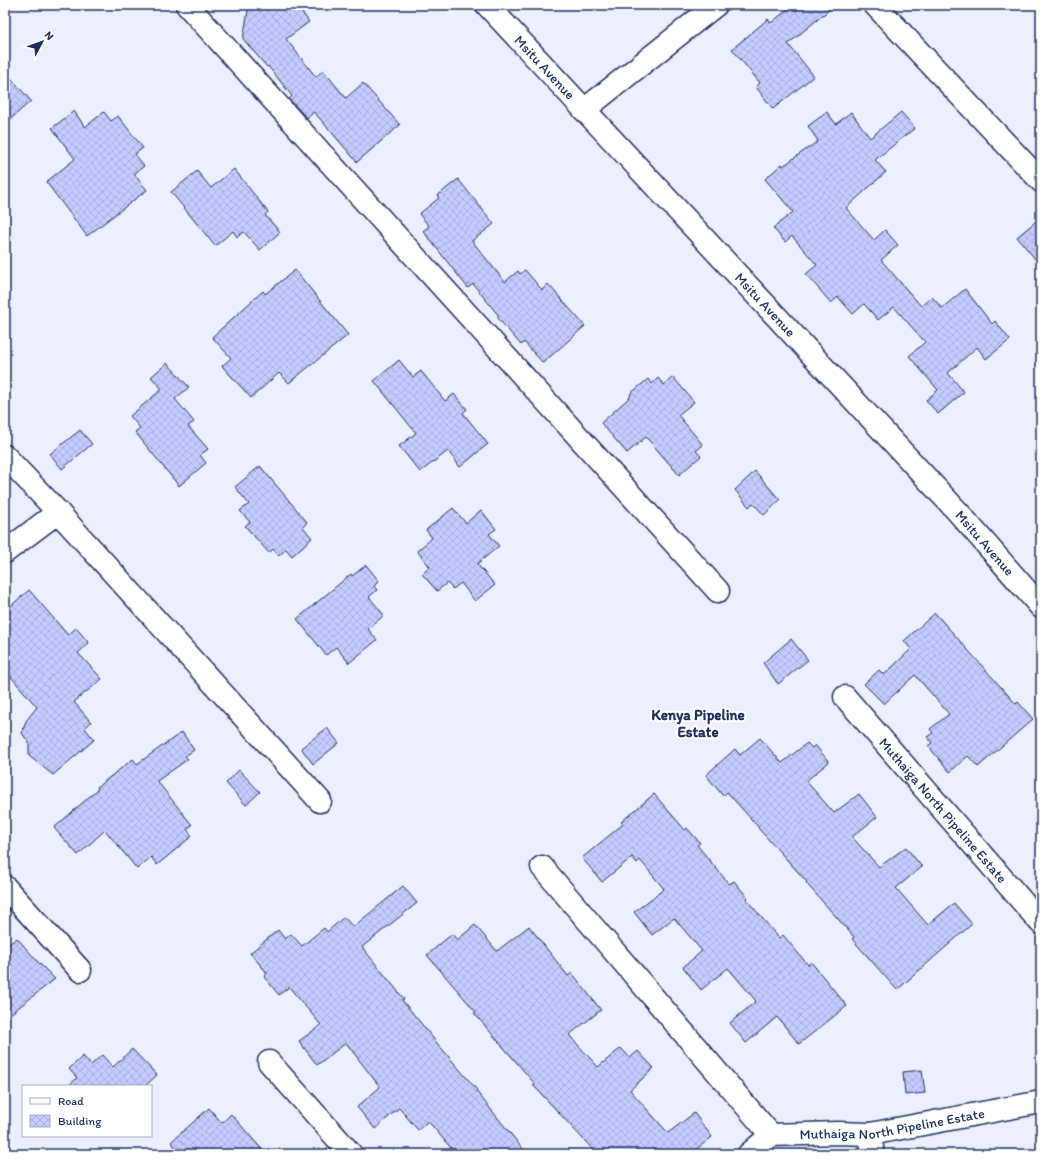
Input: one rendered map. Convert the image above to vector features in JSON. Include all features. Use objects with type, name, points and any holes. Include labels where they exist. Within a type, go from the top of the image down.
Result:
[{"type":"street","points":[[187,5],[718,591]]},
{"type":"street","name":"Msitu Avenue","points":[[487,5],[958,512],[1041,607]]},
{"type":"street","points":[[584,110],[716,5]]},
{"type":"street","points":[[875,5],[1041,181]]},
{"type":"street","points":[[5,456],[58,512],[320,801]]},
{"type":"street","points":[[5,552],[58,512]]},
{"type":"street","name":"Muthaiga North Pipeline Estate","points":[[845,697],[1041,923]]},
{"type":"street","points":[[542,867],[771,1135],[749,1154]]},
{"type":"street","points":[[5,887],[80,970]]},
{"type":"street","points":[[269,1062],[351,1154]]},
{"type":"street","name":"Muthaiga North Pipeline Estate","points":[[771,1135],[837,1133],[871,1144],[1041,1102]]},
{"type":"building","points":[[249,5],[297,5],[309,22],[286,39],[316,77],[323,70],[346,98],[363,83],[400,125],[357,162],[314,112],[307,118],[289,99],[292,96],[268,66],[267,67],[243,39]]},
{"type":"building","points":[[793,5],[835,5],[788,44],[814,76],[773,109],[756,87],[760,83],[732,49],[768,19],[771,23]]},
{"type":"building","points":[[5,71],[31,101],[5,124]]},
{"type":"building","points":[[74,111],[85,127],[104,112],[111,121],[118,116],[143,148],[135,154],[144,166],[134,174],[147,190],[87,236],[46,182],[75,159],[52,128]]},
{"type":"building","points":[[827,112],[836,124],[851,112],[870,138],[901,112],[915,128],[875,160],[886,172],[846,208],[874,240],[885,230],[898,245],[881,260],[921,306],[932,297],[942,308],[965,289],[992,324],[995,321],[1010,340],[986,359],[977,347],[948,373],[964,392],[938,414],[926,400],[938,390],[909,356],[925,342],[894,307],[878,320],[864,304],[853,314],[838,297],[831,303],[806,274],[817,265],[792,236],[785,242],[773,228],[793,212],[765,179],[782,164],[783,166],[818,141],[808,126]]},
{"type":"building","points":[[234,169],[268,212],[265,215],[280,232],[260,250],[244,232],[237,237],[233,231],[215,246],[171,192],[197,171],[211,188]]},
{"type":"building","points":[[458,179],[494,224],[472,241],[505,282],[518,271],[520,274],[525,270],[542,290],[548,284],[585,326],[543,363],[524,342],[521,345],[497,317],[499,316],[473,284],[468,288],[423,231],[429,226],[419,214],[439,198],[437,196]]},
{"type":"building","points":[[1041,217],[1041,266],[1017,237]]},
{"type":"building","points":[[295,270],[348,335],[289,383],[279,373],[251,398],[222,366],[231,358],[212,337],[263,291],[265,294]]},
{"type":"building","points":[[399,360],[413,377],[421,371],[445,401],[454,394],[467,409],[463,413],[488,444],[460,467],[448,451],[420,472],[399,446],[416,433],[374,381]]},
{"type":"building","points":[[167,363],[189,387],[175,399],[194,422],[188,426],[208,449],[200,455],[206,463],[179,486],[135,432],[140,428],[130,416],[162,389],[151,377]]},
{"type":"building","points":[[673,377],[694,402],[678,415],[703,445],[696,451],[701,456],[679,475],[646,437],[627,453],[601,423],[631,396],[630,394],[648,379],[652,384],[658,378],[664,385]]},
{"type":"building","points":[[80,430],[92,444],[62,469],[50,454]]},
{"type":"building","points":[[260,466],[307,522],[303,527],[312,538],[292,556],[286,549],[279,556],[273,549],[269,553],[245,526],[250,522],[240,511],[249,504],[235,487]]},
{"type":"building","points":[[755,471],[780,500],[764,515],[753,503],[749,507],[735,490]]},
{"type":"building","points":[[453,508],[466,523],[481,510],[496,529],[489,534],[499,546],[477,564],[495,585],[475,601],[461,583],[453,589],[447,583],[437,591],[422,574],[430,567],[417,551],[432,538],[426,530]]},
{"type":"building","points":[[366,565],[379,581],[374,586],[377,590],[369,597],[384,615],[368,629],[377,640],[349,663],[336,647],[326,655],[297,619],[351,574],[352,576]]},
{"type":"building","points":[[29,590],[68,635],[76,628],[89,643],[78,653],[102,679],[74,702],[91,722],[85,728],[94,740],[53,775],[29,756],[29,743],[22,733],[26,721],[37,707],[5,670],[5,611]]},
{"type":"building","points":[[935,613],[1016,704],[1018,702],[1033,719],[978,767],[968,756],[950,772],[928,746],[932,743],[927,737],[933,733],[930,729],[949,714],[915,675],[884,704],[864,684],[879,670],[884,675],[911,649],[904,641]]},
{"type":"building","points":[[791,639],[808,660],[778,684],[763,663]]},
{"type":"building","points":[[327,728],[339,743],[313,764],[301,748]]},
{"type":"building","points":[[182,732],[194,750],[185,756],[188,759],[157,781],[192,825],[187,829],[192,836],[157,865],[151,857],[137,869],[105,830],[78,855],[54,828],[98,789],[97,787],[133,759],[137,764]]},
{"type":"building","points":[[760,738],[782,763],[807,743],[812,748],[815,745],[829,762],[806,781],[834,813],[859,794],[877,817],[852,837],[879,867],[906,847],[922,867],[896,888],[928,925],[954,903],[972,924],[897,990],[852,939],[854,937],[806,883],[807,882],[727,792],[723,796],[706,775],[735,749],[740,755]]},
{"type":"building","points":[[239,770],[260,792],[246,805],[226,783]]},
{"type":"building","points":[[654,794],[685,830],[687,828],[700,843],[697,845],[729,884],[734,881],[748,898],[746,899],[779,938],[783,935],[808,965],[811,962],[847,1006],[799,1044],[777,1017],[746,1043],[730,1023],[756,1001],[728,968],[701,990],[683,967],[702,951],[674,918],[652,935],[634,912],[664,889],[640,860],[637,863],[632,857],[602,882],[582,858],[623,824],[621,822]]},
{"type":"building","points":[[403,886],[417,903],[362,947],[404,999],[402,1000],[477,1090],[476,1091],[527,1154],[456,1154],[428,1121],[418,1130],[399,1108],[375,1129],[357,1107],[380,1087],[346,1043],[317,1065],[299,1041],[321,1025],[289,987],[279,995],[264,977],[267,973],[250,953],[278,930],[285,939],[291,934],[302,946],[324,928],[327,932],[344,917],[353,927]]},
{"type":"building","points":[[475,925],[497,951],[529,926],[568,976],[572,973],[601,1010],[569,1035],[598,1067],[621,1048],[630,1058],[638,1051],[654,1068],[630,1090],[668,1133],[694,1113],[712,1137],[690,1154],[597,1154],[533,1085],[535,1084],[427,955],[452,934],[457,940]]},
{"type":"building","points":[[17,938],[55,979],[5,1018],[5,947]]},
{"type":"building","points":[[132,1049],[157,1075],[146,1085],[69,1085],[77,1078],[69,1069],[83,1056],[91,1065],[102,1055],[113,1067]]},
{"type":"building","points":[[922,1070],[925,1093],[905,1095],[903,1072]]},
{"type":"building","points":[[209,1108],[222,1123],[231,1114],[266,1154],[181,1154],[171,1142]]},
{"type":"district","name":"Kenya Pipeline Estate","points":[[698,724]]}]
